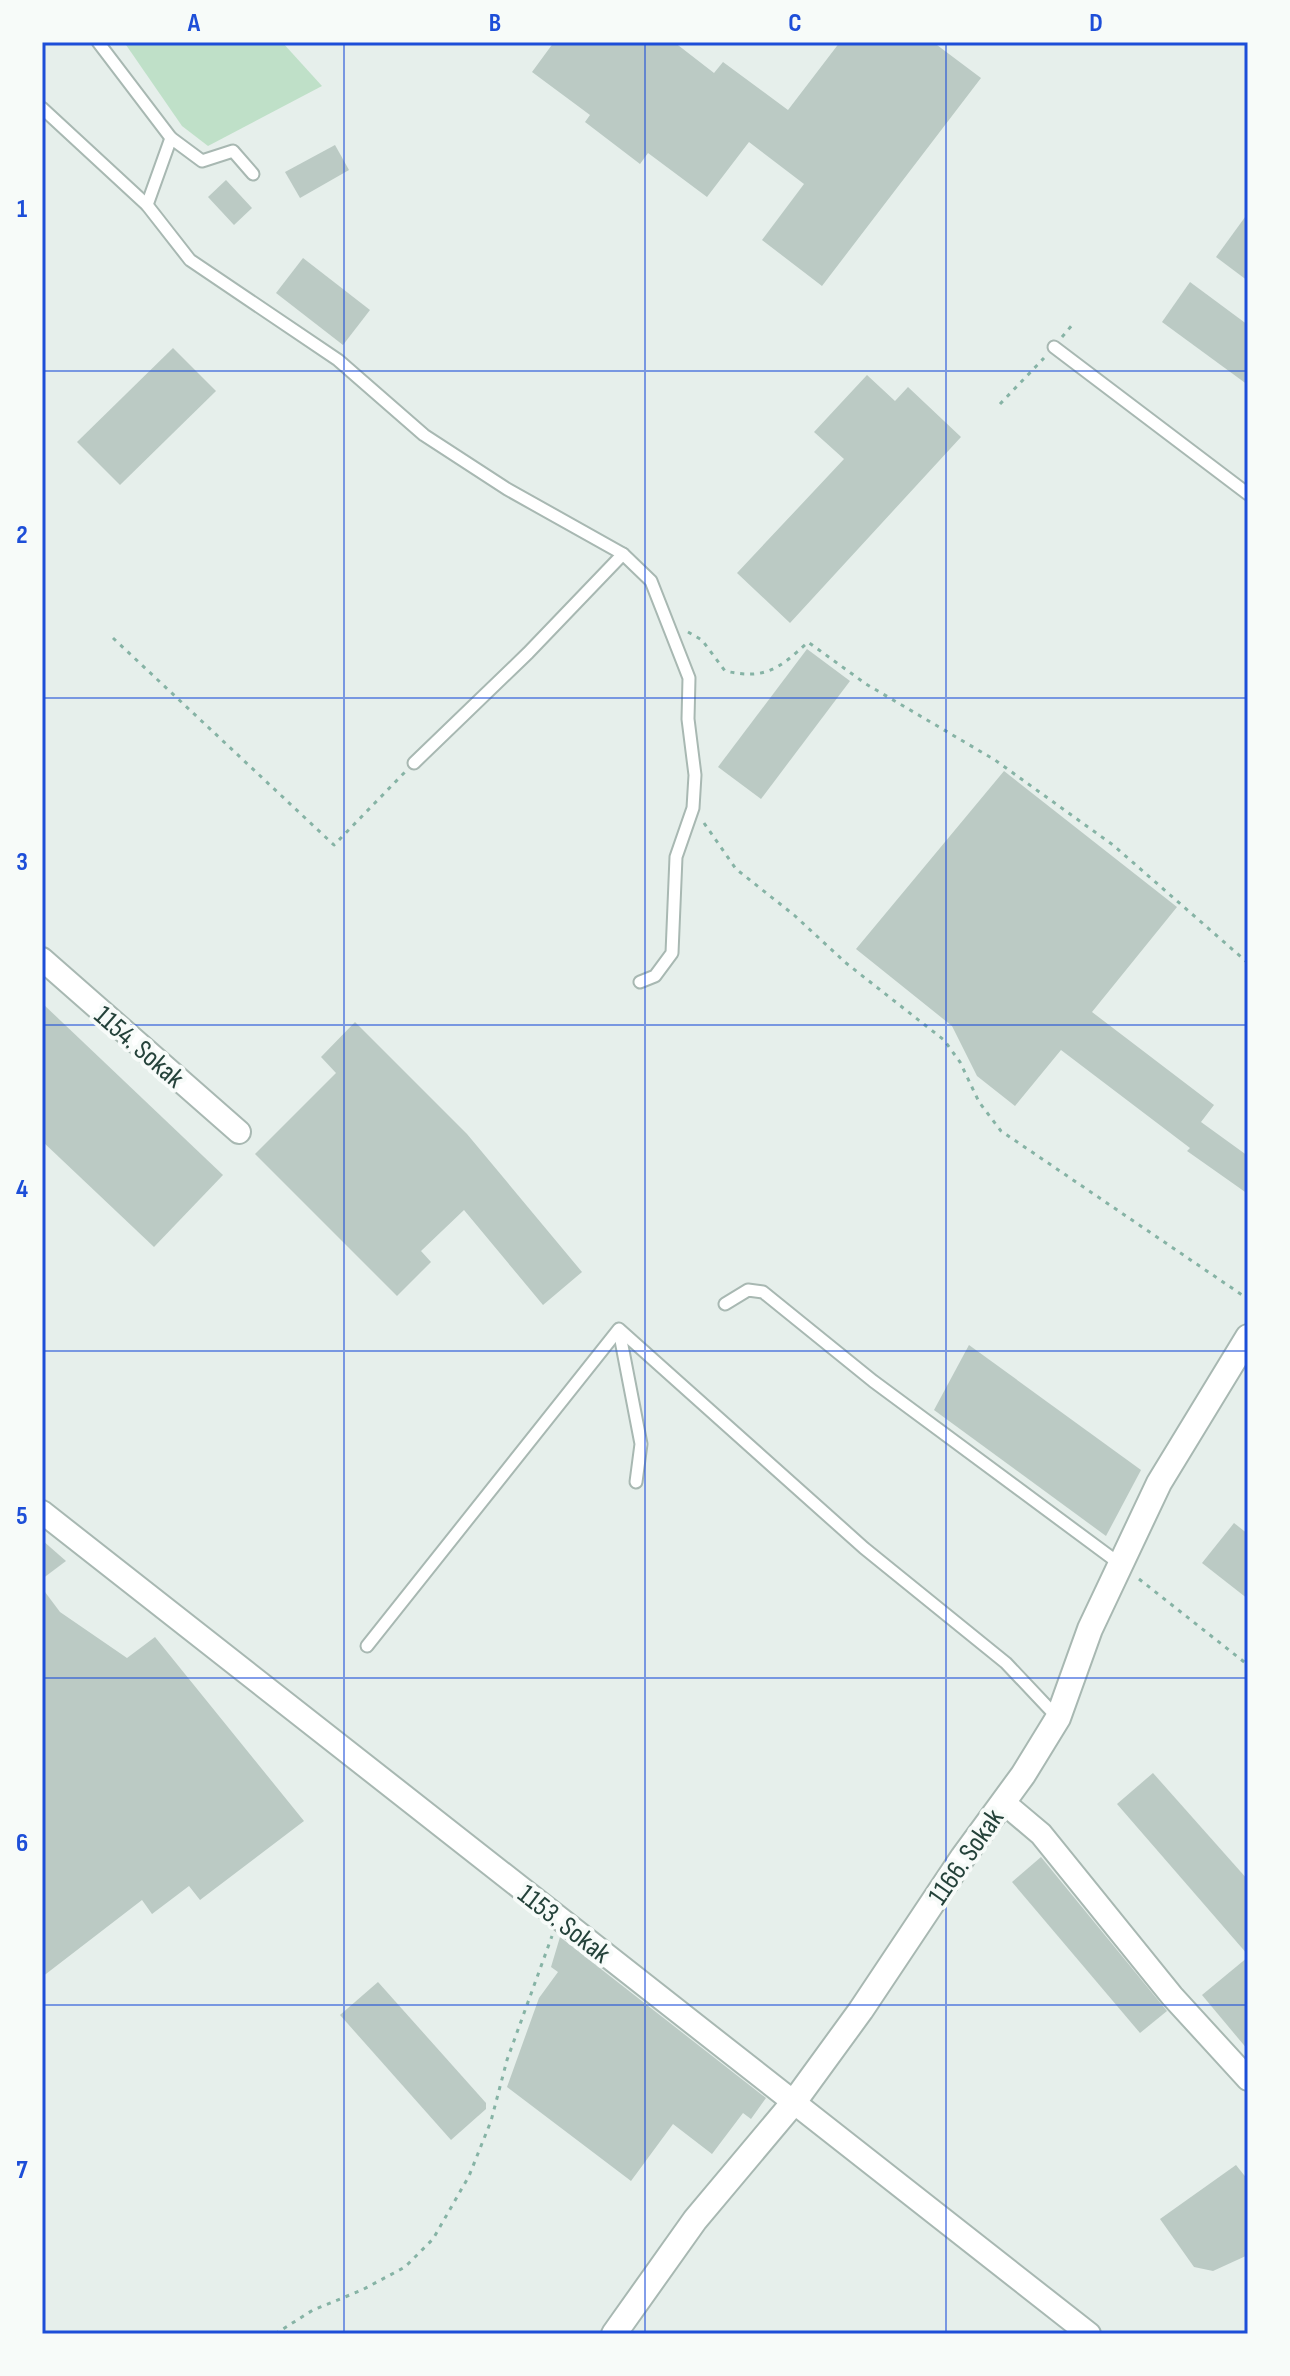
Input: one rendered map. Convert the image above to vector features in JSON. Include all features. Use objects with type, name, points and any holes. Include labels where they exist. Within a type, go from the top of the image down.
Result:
[{"type":"street","name":"1154. Sokak","points":[[42,959],[239,1132]]},
{"type":"street","name":"1166. Sokak","points":[[614,2334],[695,2220],[794,2102],[1023,1775],[1058,1718],[1090,1629],[1159,1483],[1248,1337]]},
{"type":"street","name":"1153. Sokak","points":[[42,1512],[1089,2334]]},
{"type":"street","points":[[1003,1802],[1041,1834],[1172,1996],[1248,2079]]},
{"type":"lane","points":[[98,42],[171,138],[202,161],[233,151],[253,174]]},
{"type":"lane","points":[[42,108],[147,205],[190,260],[338,360],[424,435],[507,489],[623,554],[651,581],[689,678],[688,719],[695,775],[693,808],[676,857],[672,953],[655,976],[640,982]]},
{"type":"lane","points":[[147,205],[171,138]]},
{"type":"lane","points":[[1054,347],[1248,494]]},
{"type":"lane","points":[[414,763],[528,653],[623,554]]},
{"type":"lane","points":[[725,1304],[748,1290],[763,1292],[873,1381],[1120,1564]]},
{"type":"lane","points":[[619,1329],[641,1444],[636,1482]]},
{"type":"lane","points":[[367,1646],[619,1329]]},
{"type":"lane","points":[[619,1329],[864,1548],[1006,1663],[1058,1718]]},
{"type":"path","points":[[1000,404],[1073,324]]},
{"type":"path","points":[[669,623],[702,640],[725,671],[744,675],[764,674],[787,662],[808,642],[866,684],[995,760],[1113,845],[1248,963]]},
{"type":"path","points":[[113,638],[334,845],[414,763]]},
{"type":"path","points":[[693,808],[736,869],[794,915],[846,963],[944,1040],[960,1062],[979,1102],[1001,1131],[1248,1299]]},
{"type":"path","points":[[1120,1564],[1248,1665]]},
{"type":"path","points":[[275,2334],[313,2310],[362,2290],[405,2267],[433,2239],[469,2176],[491,2121],[507,2060],[559,1918]]},
{"type":"green space","points":[[124,42],[282,42],[322,86],[208,146],[182,126]]},
{"type":"building","points":[[554,42],[674,42],[714,73],[723,62],[788,110],[840,42],[933,42],[981,78],[822,286],[762,240],[804,184],[749,142],[707,197],[648,153],[640,164],[585,122],[590,115],[532,72]]},
{"type":"building","points":[[335,145],[349,170],[300,198],[285,172]]},
{"type":"building","points":[[226,180],[252,208],[234,225],[208,197]]},
{"type":"building","points":[[1248,213],[1248,281],[1216,257]]},
{"type":"building","points":[[303,258],[370,310],[343,345],[276,293]]},
{"type":"building","points":[[1190,282],[1248,325],[1248,385],[1162,322]]},
{"type":"building","points":[[173,348],[216,391],[120,485],[77,442]]},
{"type":"building","points":[[867,375],[895,401],[908,387],[961,437],[790,623],[737,573],[844,459],[814,432]]},
{"type":"building","points":[[807,649],[850,681],[761,799],[718,767]]},
{"type":"building","points":[[1004,771],[1177,907],[1092,1012],[1214,1105],[1201,1122],[1248,1156],[1248,1194],[1187,1151],[1190,1148],[1061,1050],[1015,1106],[977,1076],[952,1026],[856,949]]},
{"type":"building","points":[[42,1003],[223,1175],[154,1247],[42,1141]]},
{"type":"building","points":[[355,1022],[467,1134],[582,1272],[543,1305],[464,1210],[421,1251],[431,1262],[397,1296],[255,1154],[336,1073],[321,1057]]},
{"type":"building","points":[[969,1345],[1141,1470],[1106,1536],[934,1410]]},
{"type":"building","points":[[1234,1523],[1248,1534],[1248,1599],[1202,1563]]},
{"type":"building","points":[[42,1540],[66,1561],[42,1579]]},
{"type":"building","points":[[42,1588],[60,1612],[127,1658],[155,1637],[304,1821],[200,1900],[189,1886],[152,1914],[142,1900],[42,1977]]},
{"type":"building","points":[[1153,1773],[1248,1880],[1248,1955],[1117,1804]]},
{"type":"building","points":[[1041,1857],[1167,2011],[1140,2033],[1012,1882]]},
{"type":"building","points":[[560,1937],[766,2098],[751,2119],[743,2113],[712,2154],[673,2124],[631,2181],[507,2087],[539,1998],[558,1972],[551,1967]]},
{"type":"building","points":[[1248,1957],[1248,2050],[1202,1995]]},
{"type":"building","points":[[378,1982],[486,2103],[486,2109],[451,2140],[340,2015]]},
{"type":"building","points":[[1236,2165],[1248,2180],[1248,2255],[1213,2271],[1194,2267],[1160,2219]]}]
